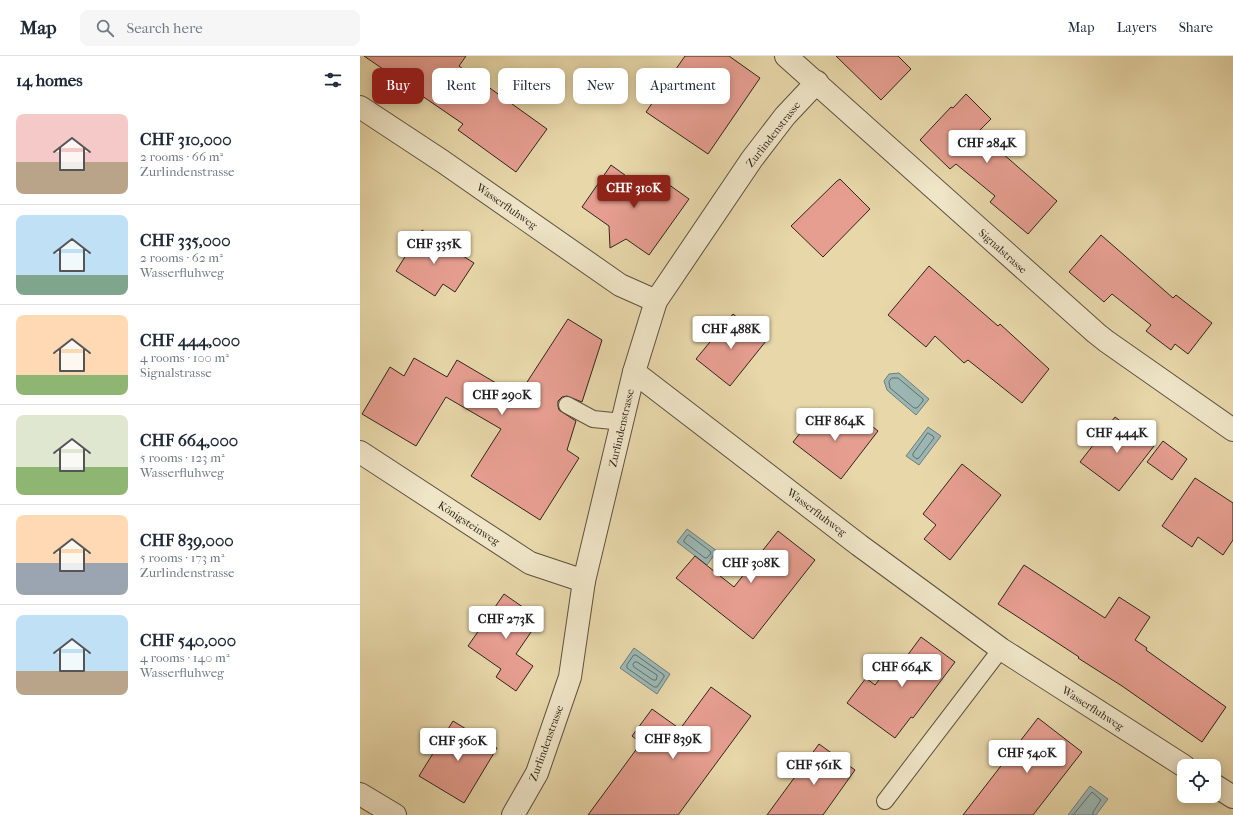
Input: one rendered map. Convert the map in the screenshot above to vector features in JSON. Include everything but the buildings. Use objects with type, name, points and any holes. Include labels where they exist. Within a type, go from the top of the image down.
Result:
[{"type":"street","name":"Signalstrasse","points":[[786,56],[817,82],[1003,251],[1101,337],[1233,430]]},
{"type":"street","name":"Zurlindenstrasse","points":[[513,815],[537,773],[570,676],[584,581],[634,372],[656,301],[752,159],[785,116],[817,82]]},
{"type":"street","name":"Wasserfluhweg","points":[[360,107],[442,161],[620,284],[656,301]]},
{"type":"street","name":"Wasserfluhweg","points":[[634,372],[859,545],[1001,649],[1177,762]]},
{"type":"street","name":"Königsteinweg","points":[[360,452],[530,563],[584,581]]},
{"type":"street","points":[[1221,789],[1233,797]]},
{"type":"street","points":[[360,794],[395,815]]},
{"type":"lane","points":[[567,405],[593,419],[623,422]]},
{"type":"lane","points":[[885,801],[1001,649]]},
{"type":"water","points":[[899,373],[929,399],[916,415],[887,390],[884,381],[889,374]]},
{"type":"water","points":[[928,427],[941,436],[919,465],[906,456]]},
{"type":"water","points":[[687,529],[717,551],[707,565],[677,542]]},
{"type":"water","points":[[634,648],[670,674],[657,694],[620,668]]},
{"type":"water","points":[[1090,786],[1108,799],[1096,815],[1068,815]]}]
